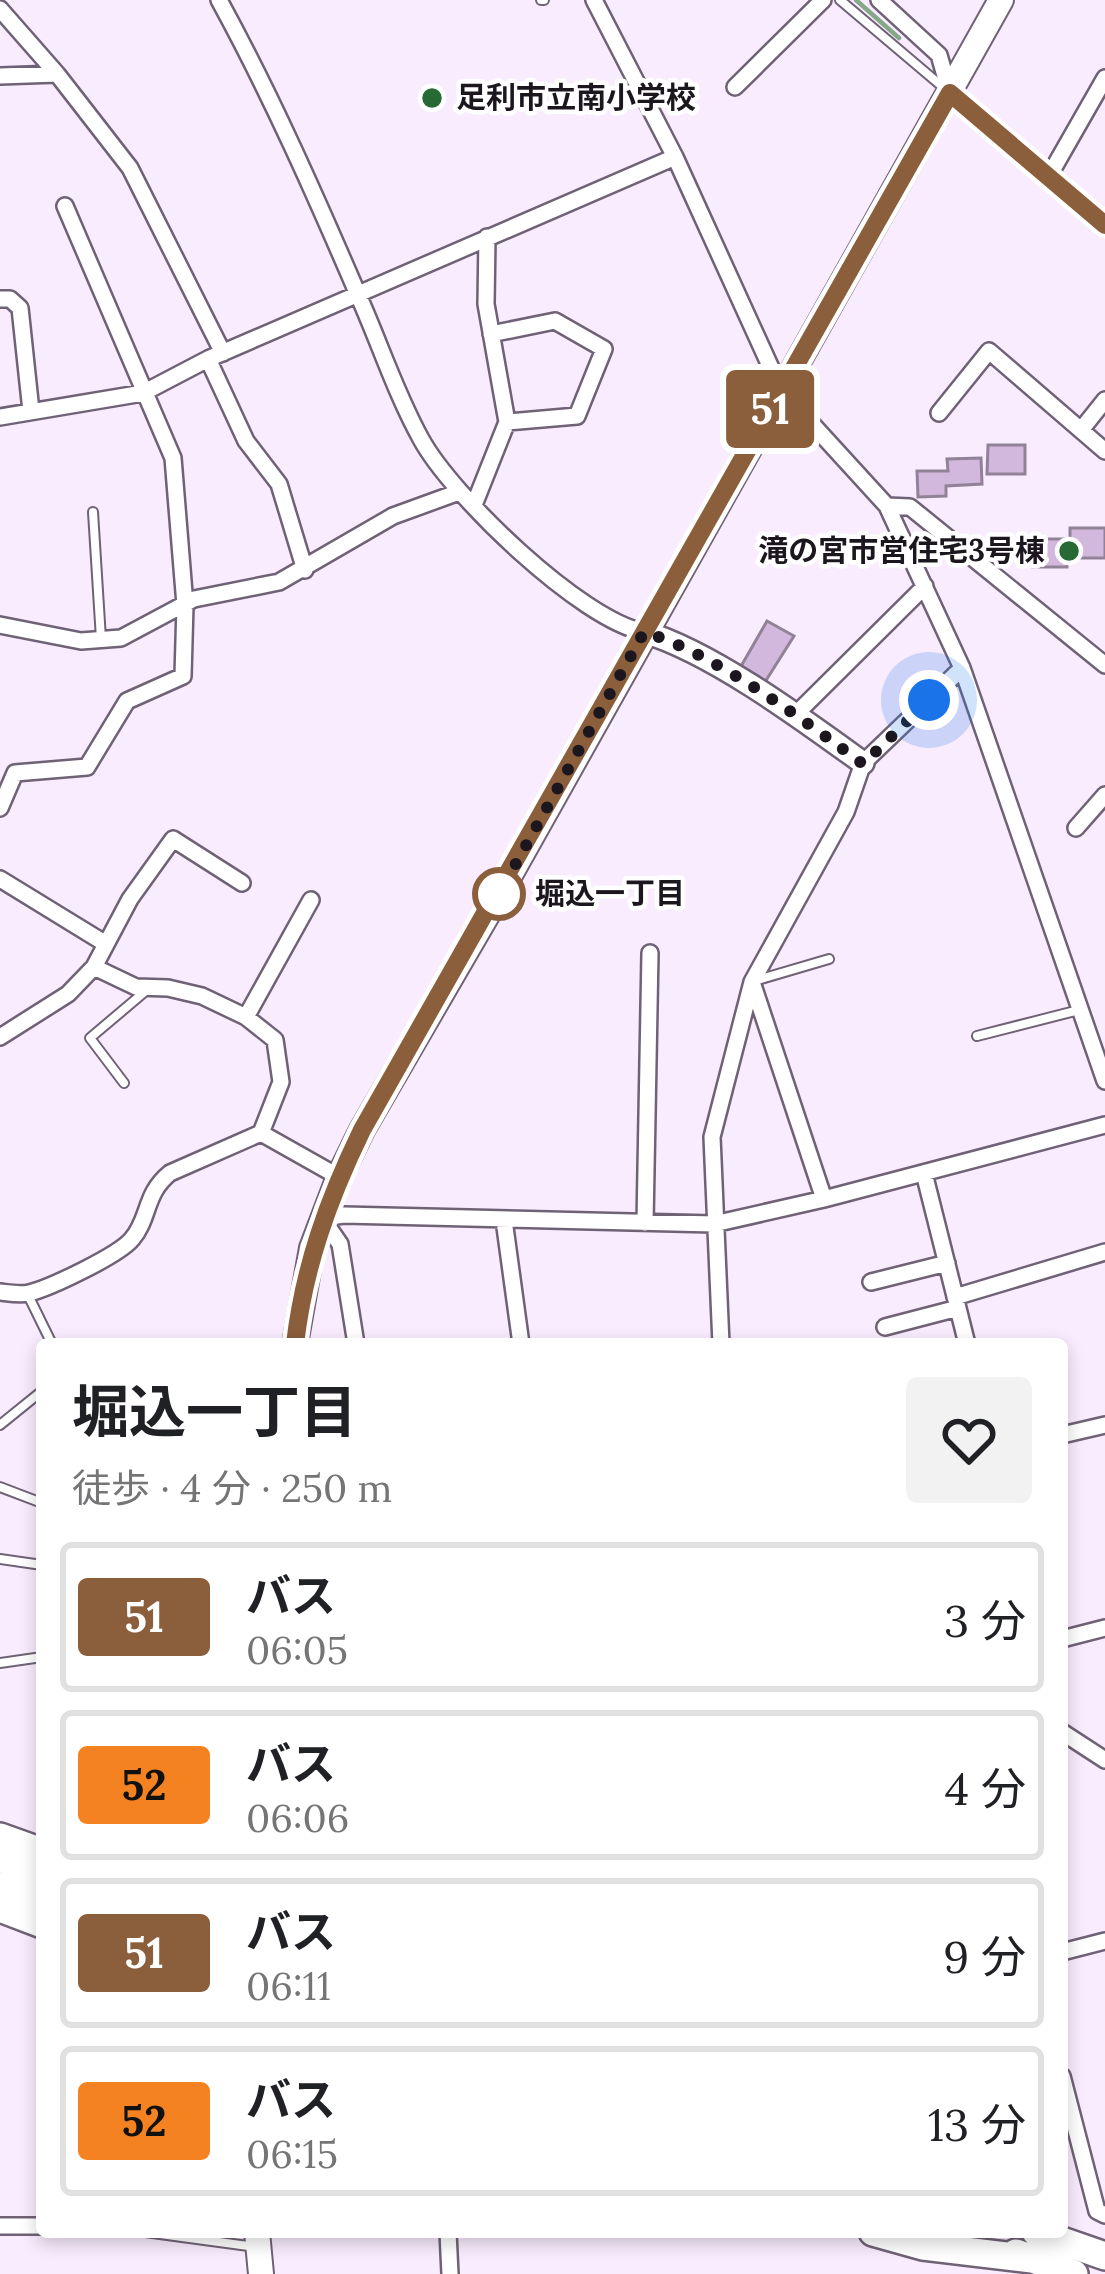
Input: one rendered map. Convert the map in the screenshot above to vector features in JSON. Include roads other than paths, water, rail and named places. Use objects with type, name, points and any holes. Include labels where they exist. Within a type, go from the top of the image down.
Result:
[{"type":"highway","points":[[0,1837],[36,1850]]},
{"type":"highway","points":[[0,1858],[36,1871]]},
{"type":"highway","points":[[0,1886],[36,1899]]},
{"type":"highway","points":[[0,1908],[36,1922]]},
{"type":"highway","points":[[894,2238],[923,2246],[1034,2246],[1075,2274]]},
{"type":"highway","points":[[989,2238],[1105,2256]]},
{"type":"main road","points":[[296,1338],[306,1276],[339,1178],[1001,0]]},
{"type":"main road","points":[[257,2240],[261,2274]]},
{"type":"street","points":[[219,0],[358,293],[422,442],[459,492],[546,576],[622,628],[666,639],[796,715],[863,764]]},
{"type":"street","points":[[594,0],[675,157],[781,390],[887,506],[925,586],[962,668],[1105,1082]]},
{"type":"street","points":[[734,87],[823,0]]},
{"type":"street","points":[[879,0],[939,55],[950,93],[1105,225]]},
{"type":"street","points":[[0,9],[130,168],[216,356],[246,441],[279,484],[305,570]]},
{"type":"street","points":[[0,76],[57,74]]},
{"type":"street","points":[[1049,176],[1104,81]]},
{"type":"street","points":[[0,417],[143,393],[358,293],[675,157]]},
{"type":"street","points":[[0,808],[15,773],[87,766],[127,701],[183,676],[185,605],[173,458],[65,206]]},
{"type":"street","points":[[474,505],[507,422],[486,304],[487,237]]},
{"type":"street","points":[[0,298],[20,308],[31,411]]},
{"type":"street","points":[[491,334],[554,322],[604,349],[577,416],[507,422]]},
{"type":"street","points":[[939,413],[989,351],[1105,451]]},
{"type":"street","points":[[1081,430],[1105,400]]},
{"type":"street","points":[[0,626],[80,641],[121,638],[194,599],[279,582],[393,516],[459,492]]},
{"type":"street","points":[[887,506],[910,507],[1105,665]]},
{"type":"street","points":[[796,715],[925,586]]},
{"type":"street","points":[[721,1338],[712,1137],[752,982],[846,812],[863,764],[962,668]]},
{"type":"street","points":[[1076,828],[1105,795]]},
{"type":"street","points":[[0,1037],[68,994],[94,967],[130,899],[173,839],[242,883]]},
{"type":"street","points":[[0,879],[106,944]]},
{"type":"street","points":[[246,1017],[311,900]]},
{"type":"street","points":[[645,1223],[650,953]]},
{"type":"street","points":[[0,1292],[27,1293],[119,1250],[135,1237],[148,1198],[170,1173],[261,1133],[281,1082],[275,1040],[246,1017],[202,996],[136,987],[94,967]]},
{"type":"street","points":[[752,982],[824,1199]]},
{"type":"street","points":[[355,1338],[340,1244],[322,1218],[714,1224],[1105,1125]]},
{"type":"street","points":[[261,1133],[339,1178]]},
{"type":"street","points":[[924,1173],[966,1338]]},
{"type":"street","points":[[504,1220],[520,1338]]},
{"type":"street","points":[[885,1327],[1105,1252]]},
{"type":"street","points":[[871,1282],[947,1263]]},
{"type":"street","points":[[1068,1434],[1105,1425]]},
{"type":"street","points":[[1068,1637],[1105,1628]]},
{"type":"street","points":[[1068,1736],[1105,1760]]},
{"type":"street","points":[[1068,1950],[1105,1941]]},
{"type":"street","points":[[1068,2099],[1097,2212],[1105,2215]]},
{"type":"street","points":[[0,2226],[36,2226]]},
{"type":"street","points":[[448,2238],[450,2274]]},
{"type":"lane","points":[[840,0],[950,93]]},
{"type":"lane","points":[[92,512],[101,641]]},
{"type":"lane","points":[[752,982],[829,959]]},
{"type":"lane","points":[[124,1083],[90,1038],[149,988]]},
{"type":"lane","points":[[977,1036],[1081,1010]]},
{"type":"lane","points":[[27,1293],[49,1338]]},
{"type":"lane","points":[[0,1425],[36,1396]]},
{"type":"lane","points":[[0,1487],[36,1501]]},
{"type":"lane","points":[[0,1558],[36,1564]]},
{"type":"lane","points":[[0,1663],[36,1658]]},
{"type":"waterway","points":[[856,0],[899,38]]},
{"type":"place","name":"足利市立南小学校","points":[[432,98]]},
{"type":"place","name":"滝の宮市営住宅3号棟","points":[[1069,551]]},
{"type":"place","name":"堀込一丁目","points":[[499,894]]}]
